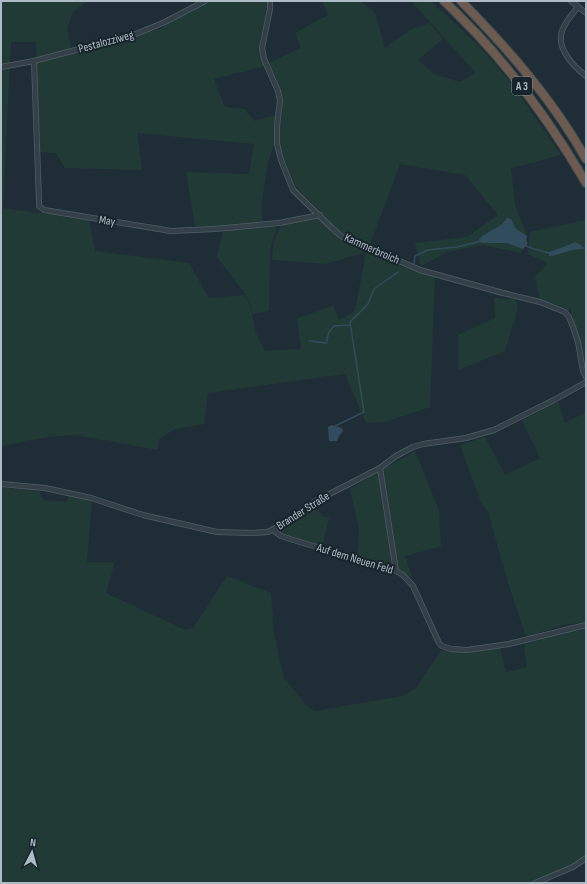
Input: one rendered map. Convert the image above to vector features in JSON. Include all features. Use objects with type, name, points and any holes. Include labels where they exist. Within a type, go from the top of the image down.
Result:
[{"type":"highway","name":"A 3","points":[[444,1],[482,40],[529,95],[571,157],[586,183]]},
{"type":"highway","name":"A 3","points":[[461,1],[490,30],[519,63],[554,110],[586,159]]},
{"type":"street","name":"Pestalozziweg","points":[[1,67],[34,61],[136,34],[165,22],[205,1]]},
{"type":"street","name":"Kammerbroich","points":[[270,1],[262,48],[264,59],[277,86],[280,100],[277,126],[277,144],[281,160],[293,190],[341,236],[353,243],[420,270],[540,302],[565,312],[569,317],[578,342],[583,371],[586,376]]},
{"type":"street","points":[[570,1],[586,13]]},
{"type":"street","points":[[578,7],[562,30],[560,42],[565,53],[575,66],[586,76]]},
{"type":"street","name":"May","points":[[34,61],[39,206],[44,210],[171,231],[216,229],[279,223],[320,215]]},
{"type":"street","name":"Brander Straße","points":[[1,484],[45,488],[83,496],[143,515],[217,532],[268,532],[312,503],[380,468],[396,456],[423,444],[466,438],[494,430],[549,403],[586,382]]},
{"type":"street","points":[[380,468],[396,571]]},
{"type":"street","name":"Auf dem Neuen Feld","points":[[273,530],[281,536],[396,571],[413,586],[438,642],[442,646],[451,649],[467,650],[509,644],[586,625]]},
{"type":"street","points":[[535,883],[573,867],[586,858]]},
{"type":"green space","points":[[1,1],[87,1],[73,12],[67,29],[72,52],[159,29],[202,6],[208,1],[267,1],[265,22],[260,39],[260,52],[265,66],[214,79],[225,107],[244,109],[255,121],[275,115],[275,142],[268,162],[262,201],[262,223],[198,228],[195,226],[186,172],[249,174],[254,144],[137,133],[142,170],[65,168],[56,153],[38,152],[36,42],[11,42],[3,208],[89,220],[95,251],[189,263],[209,298],[245,295],[252,313],[256,333],[265,351],[301,349],[297,319],[333,305],[339,320],[355,311],[366,252],[326,264],[272,260],[273,246],[282,225],[321,212],[297,189],[281,152],[279,126],[282,100],[276,77],[269,63],[301,48],[295,33],[328,15],[322,1],[361,1],[375,13],[385,48],[410,30],[430,23],[443,39],[418,60],[434,74],[460,82],[476,73],[411,1],[431,1],[477,44],[513,85],[561,155],[511,168],[515,205],[526,233],[522,253],[482,245],[447,252],[421,266],[415,243],[467,237],[498,215],[465,175],[400,164],[369,247],[419,271],[435,276],[430,407],[384,422],[366,423],[345,374],[208,393],[204,424],[175,429],[159,439],[158,450],[76,435],[48,437],[1,446]]},
{"type":"green space","points":[[586,220],[586,363],[569,306],[569,311],[564,307],[540,299],[535,277],[548,263],[528,254],[530,232]]},
{"type":"green space","points":[[274,226],[276,229],[270,251],[269,311],[253,314],[246,295],[217,257],[223,230]]},
{"type":"green space","points":[[494,298],[515,299],[518,308],[505,351],[458,370],[458,335],[495,318]]},
{"type":"green space","points":[[558,402],[565,423],[586,412],[586,622],[563,625],[526,637],[507,579],[488,512],[481,503],[460,445],[485,437],[505,475],[540,458],[522,420]]},
{"type":"green space","points":[[415,451],[439,511],[441,546],[405,556],[412,577],[357,558],[359,529],[350,489]]},
{"type":"green space","points":[[1,487],[39,491],[43,500],[66,502],[69,496],[92,502],[87,562],[115,562],[106,593],[185,630],[193,628],[227,576],[271,593],[274,634],[284,678],[309,708],[316,711],[402,696],[416,688],[440,652],[444,650],[467,652],[500,648],[506,672],[527,667],[524,645],[563,633],[586,629],[586,855],[580,860],[566,867],[529,883],[1,883]]},
{"type":"green space","points":[[315,505],[322,516],[329,518],[322,547],[284,536],[281,530]]},
{"type":"water","points":[[507,218],[511,219],[516,229],[527,236],[526,240],[528,243],[523,249],[507,243],[481,243],[479,239],[486,233],[501,225]]},
{"type":"water","points":[[575,242],[581,245],[583,249],[549,256],[549,252]]},
{"type":"water","points":[[331,425],[342,428],[343,431],[337,441],[329,441],[328,427]]},
{"type":"waterway","points":[[414,264],[415,256],[428,250],[457,247],[481,241]]},
{"type":"waterway","points":[[524,245],[549,253]]},
{"type":"waterway","points":[[335,426],[364,412],[350,322],[368,304],[374,289],[398,272]]},
{"type":"waterway","points":[[309,341],[326,343],[329,332],[334,326],[350,325]]}]
